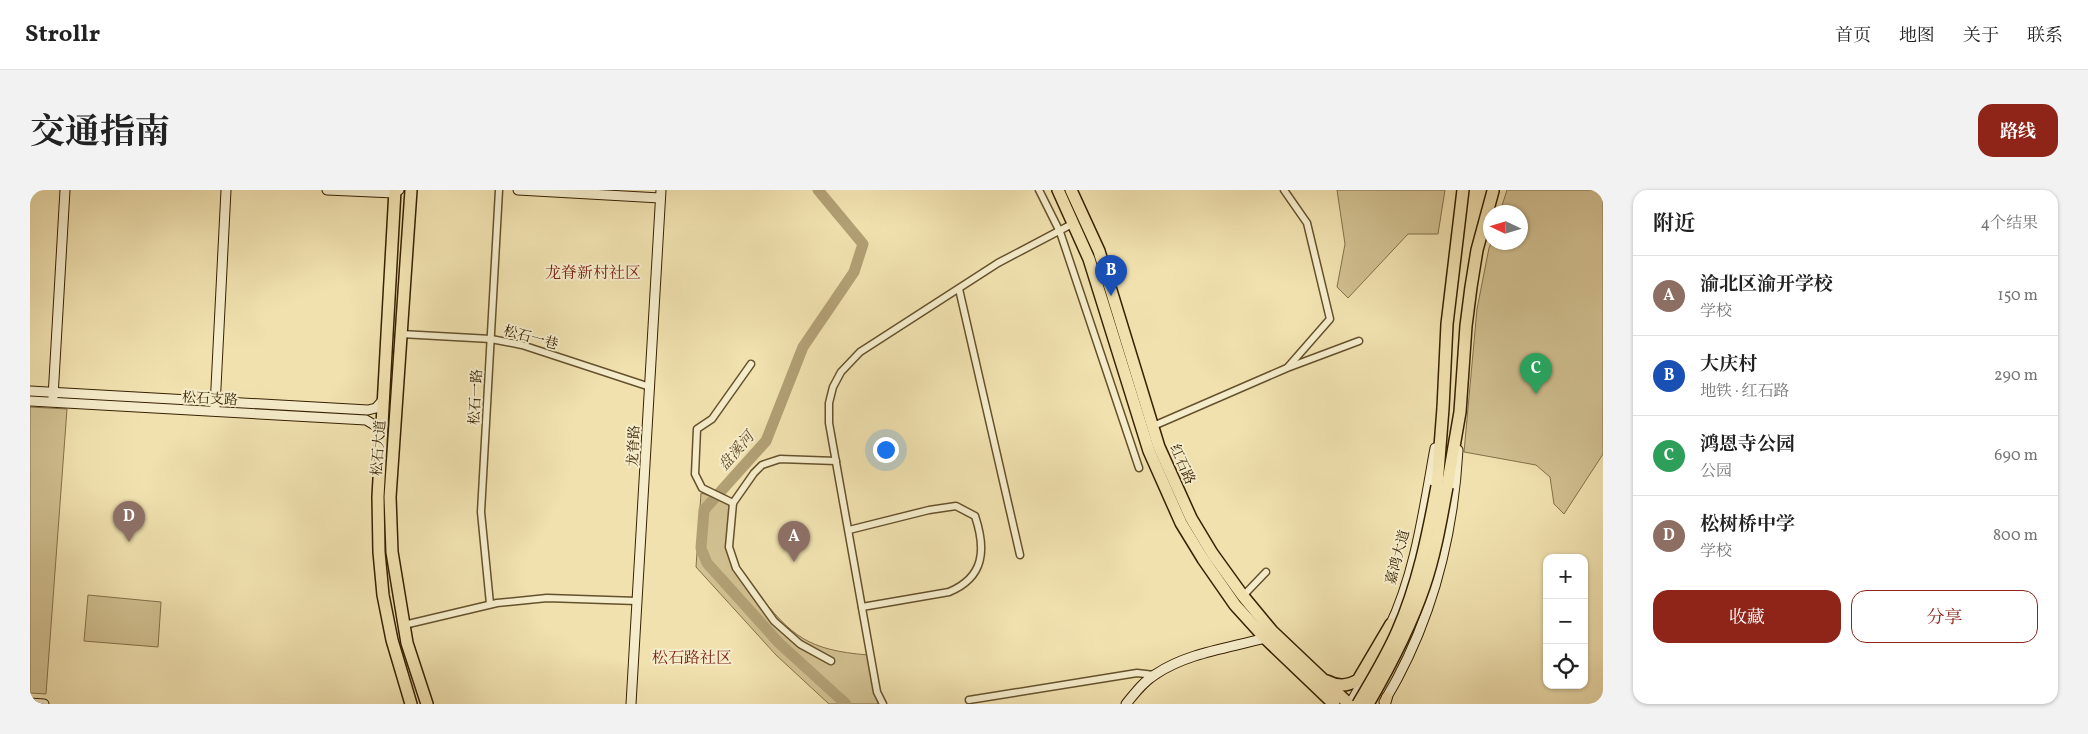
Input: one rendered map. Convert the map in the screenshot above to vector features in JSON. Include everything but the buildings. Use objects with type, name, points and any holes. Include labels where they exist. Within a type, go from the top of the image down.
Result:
[{"type":"highway","name":"松石大道","points":[[411,190],[390,497],[392,552],[407,643],[427,704]]},
{"type":"highway","name":"红石路","points":[[1058,190],[1089,258],[1147,443],[1163,484],[1181,522],[1203,559],[1236,605],[1265,638],[1334,704]]},
{"type":"highway","name":"红石路","points":[[1071,190],[1099,251],[1152,427],[1191,518],[1212,553],[1243,596],[1272,630],[1349,704]]},
{"type":"highway","name":"嘉鸿大道","points":[[1368,704],[1406,633],[1425,586],[1437,537],[1442,486],[1447,324],[1463,190]]},
{"type":"highway","name":"松石大道","points":[[396,191],[378,497],[379,552],[383,594],[392,640],[409,702]]},
{"type":"highway","name":"嘉鸿大道","points":[[1358,704],[1398,630],[1415,582],[1442,486],[1460,412],[1466,326],[1477,250],[1493,191]]},
{"type":"highway","points":[[1317,674],[1338,685],[1352,684],[1358,680],[1391,624]]},
{"type":"street","points":[[53,402],[64,190]]},
{"type":"street","points":[[215,412],[226,190]]},
{"type":"street","points":[[327,190],[396,191]]},
{"type":"street","name":"松石一路","points":[[490,604],[481,512],[499,190]]},
{"type":"street","points":[[518,190],[660,194]]},
{"type":"street","points":[[1039,190],[1060,232],[1140,468]]},
{"type":"street","points":[[1284,190],[1307,223],[1330,320],[1287,368]]},
{"type":"street","name":"龙脊路","points":[[631,704],[660,194]]},
{"type":"street","points":[[883,704],[877,692],[829,422],[829,403],[832,387],[841,372],[860,352],[998,263],[1074,223]]},
{"type":"street","points":[[959,289],[1020,555]]},
{"type":"street","name":"松石一巷","points":[[401,334],[490,339],[522,345],[650,387]]},
{"type":"street","points":[[1152,427],[1287,368],[1359,341]]},
{"type":"street","points":[[729,501],[702,488],[695,474],[697,429],[712,419],[751,364]]},
{"type":"street","name":"松石支路","points":[[30,391],[368,410],[376,408],[384,399]]},
{"type":"street","name":"松石支路","points":[[30,401],[366,420],[376,426],[382,435]]},
{"type":"street","name":"嘉鸿大道","points":[[1349,704],[1370,669],[1391,624],[1408,578],[1443,408]]},
{"type":"street","name":"嘉鸿大道","points":[[1385,702],[1418,636],[1435,586],[1447,540],[1456,489],[1460,412]]},
{"type":"street","points":[[831,661],[800,644],[774,621],[736,568],[729,547],[729,501],[762,465],[771,461],[780,459],[836,461]]},
{"type":"street","points":[[849,530],[929,510],[956,506],[975,516],[982,537],[980,559],[975,573],[961,587],[949,592],[862,607]]},
{"type":"street","points":[[1243,596],[1266,572]]},
{"type":"street","points":[[404,625],[490,604],[547,598],[637,601]]},
{"type":"street","points":[[1126,704],[1154,675],[1183,660],[1265,638]]},
{"type":"street","points":[[1370,669],[1369,679],[1375,687],[1385,689],[1395,682]]},
{"type":"street","points":[[969,700],[1138,673],[1154,675]]},
{"type":"street","points":[[30,703],[44,704]]},
{"type":"shaded area","points":[[1337,190],[1445,190],[1438,234],[1408,234],[1348,298],[1337,287],[1345,244]]},
{"type":"shaded area","points":[[1507,190],[1603,190],[1603,454],[1564,514],[1554,504],[1550,477],[1536,465],[1464,452],[1477,309],[1489,250],[1528,250],[1528,205],[1502,205]]},
{"type":"shaded area","points":[[30,407],[67,409],[46,694],[30,693]]},
{"type":"shaded area","points":[[701,493],[736,505],[732,543],[733,555],[743,574],[780,620],[791,630],[816,645],[847,653],[868,655],[881,704],[829,704],[776,655],[696,567]]},
{"type":"shaded area","points":[[88,595],[161,602],[158,647],[84,641]]},
{"type":"waterway","name":"盘溪河","points":[[818,190],[863,244],[854,272],[803,347],[766,441],[704,510],[701,548],[707,563],[779,643],[846,704]]},
{"type":"place","name":"大庆村","points":[[1111,296]]},
{"type":"place","name":"鸿恩寺公园","points":[[1536,394]]},
{"type":"place","name":"松树桥中学","points":[[129,542]]},
{"type":"place","name":"渝北区渝开学校","points":[[794,562]]},
{"type":"district","name":"龙脊新村社区","points":[[593,272]]},
{"type":"district","name":"松石路社区","points":[[692,657]]}]
